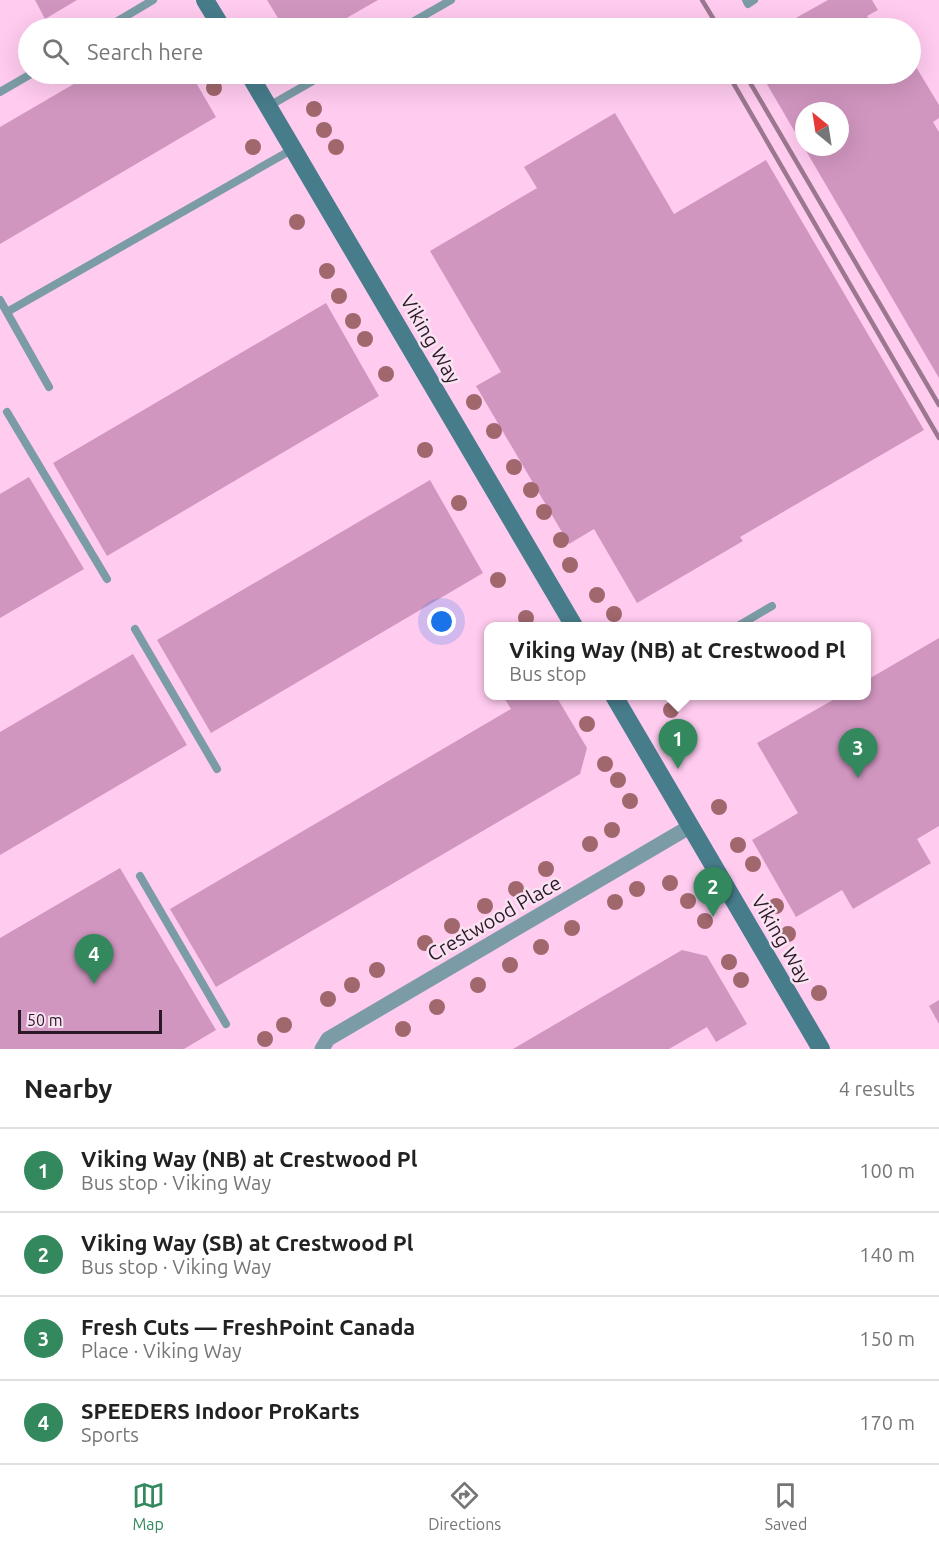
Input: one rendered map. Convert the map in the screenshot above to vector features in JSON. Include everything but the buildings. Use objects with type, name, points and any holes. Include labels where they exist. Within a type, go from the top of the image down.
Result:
[{"type":"street","points":[[206,0],[216,18]]},
{"type":"street","name":"Viking Way","points":[[255,84],[571,622]]},
{"type":"street","name":"Viking Way","points":[[619,700],[821,1049]]},
{"type":"street","name":"Crestwood Place","points":[[322,1049],[328,1039],[691,826]]},
{"type":"lane","points":[[120,18],[142,3],[153,0]]},
{"type":"lane","points":[[420,18],[451,0]]},
{"type":"lane","points":[[746,0],[748,4],[754,0]]},
{"type":"lane","points":[[0,92],[18,82]]},
{"type":"lane","points":[[268,107],[308,84]]},
{"type":"lane","points":[[7,312],[293,149]]},
{"type":"lane","points":[[0,300],[50,387]]},
{"type":"lane","points":[[7,412],[107,579]]},
{"type":"lane","points":[[746,622],[772,606]]},
{"type":"lane","points":[[135,629],[217,769]]},
{"type":"lane","points":[[140,876],[226,1024]]},
{"type":"railway","points":[[702,0],[713,18]]},
{"type":"railway","points":[[734,84],[939,438]]},
{"type":"railway","points":[[751,84],[939,405]]},
{"type":"place","name":"Viking Way (NB) at Crestwood Pl","points":[[678,769]]},
{"type":"place","name":"Fresh Cuts — FreshPoint Canada","points":[[858,778]]},
{"type":"place","name":"Viking Way (SB) at Crestwood Pl","points":[[713,917]]},
{"type":"place","name":"SPEEDERS Indoor ProKarts","points":[[94,984]]}]
